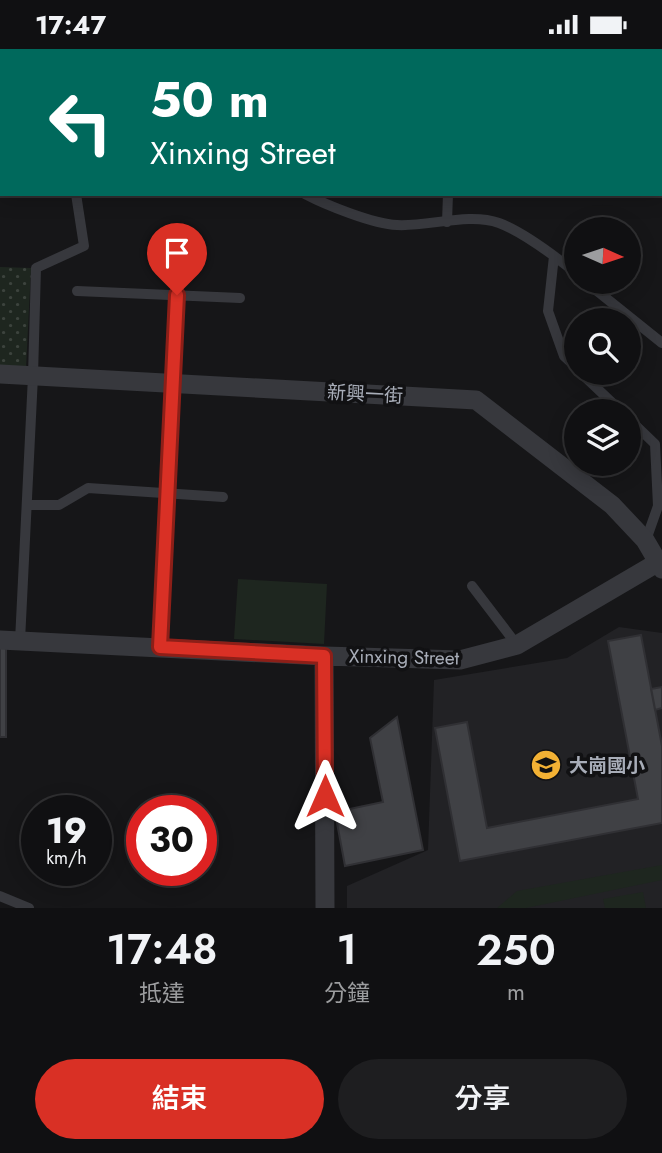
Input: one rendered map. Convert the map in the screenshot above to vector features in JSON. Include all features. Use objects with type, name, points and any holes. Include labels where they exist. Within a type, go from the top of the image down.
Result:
[{"type":"street","name":"新興一街","points":[[0,374],[477,400],[612,505],[645,540],[661,564]]},
{"type":"street","name":"Xinxing Street","points":[[10,641],[460,660],[517,645],[661,564]]},
{"type":"street","points":[[324,656],[325,908]]},
{"type":"lane","points":[[10,641],[27,505],[36,268],[84,246],[77,196]]},
{"type":"lane","points":[[310,196],[378,222],[397,225],[485,220],[500,223],[564,264]]},
{"type":"lane","points":[[447,222],[448,196]]},
{"type":"lane","points":[[554,256],[548,311],[564,356]]},
{"type":"lane","points":[[77,291],[240,298]]},
{"type":"lane","points":[[601,294],[662,343]]},
{"type":"lane","points":[[160,647],[177,295]]},
{"type":"lane","points":[[594,385],[608,399]]},
{"type":"lane","points":[[641,431],[655,444],[658,506],[645,540]]},
{"type":"lane","points":[[27,505],[59,505],[88,488],[223,497]]},
{"type":"lane","points":[[472,586],[517,645]]},
{"type":"lane","points":[[0,896],[29,908]]},
{"type":"shaded area","points":[[0,267],[31,268],[26,367],[0,365]]},
{"type":"shaded area","points":[[238,579],[327,584],[324,644],[234,639]]},
{"type":"shaded area","name":"大崗國小","points":[[619,627],[662,633],[662,908],[347,908],[347,886],[428,850],[434,680],[567,658]]},
{"type":"shaded area","points":[[662,865],[662,880],[526,908],[497,908],[517,891]]},
{"type":"shaded area","points":[[643,892],[646,908],[605,908],[603,899]]},
{"type":"building","points":[[641,635],[662,746],[662,823],[460,861],[435,728],[467,722],[487,828],[638,799],[608,641]]},
{"type":"building","points":[[0,648],[6,648],[6,737],[0,737]]},
{"type":"building","points":[[662,687],[662,708],[655,710],[651,689]]},
{"type":"building","points":[[397,717],[423,850],[345,866],[335,812],[383,802],[370,738]]},
{"type":"place","name":"大崗國小","points":[[546,765]]},
{"type":"route","points":[[177,295],[160,647],[324,656],[325,796]]}]
